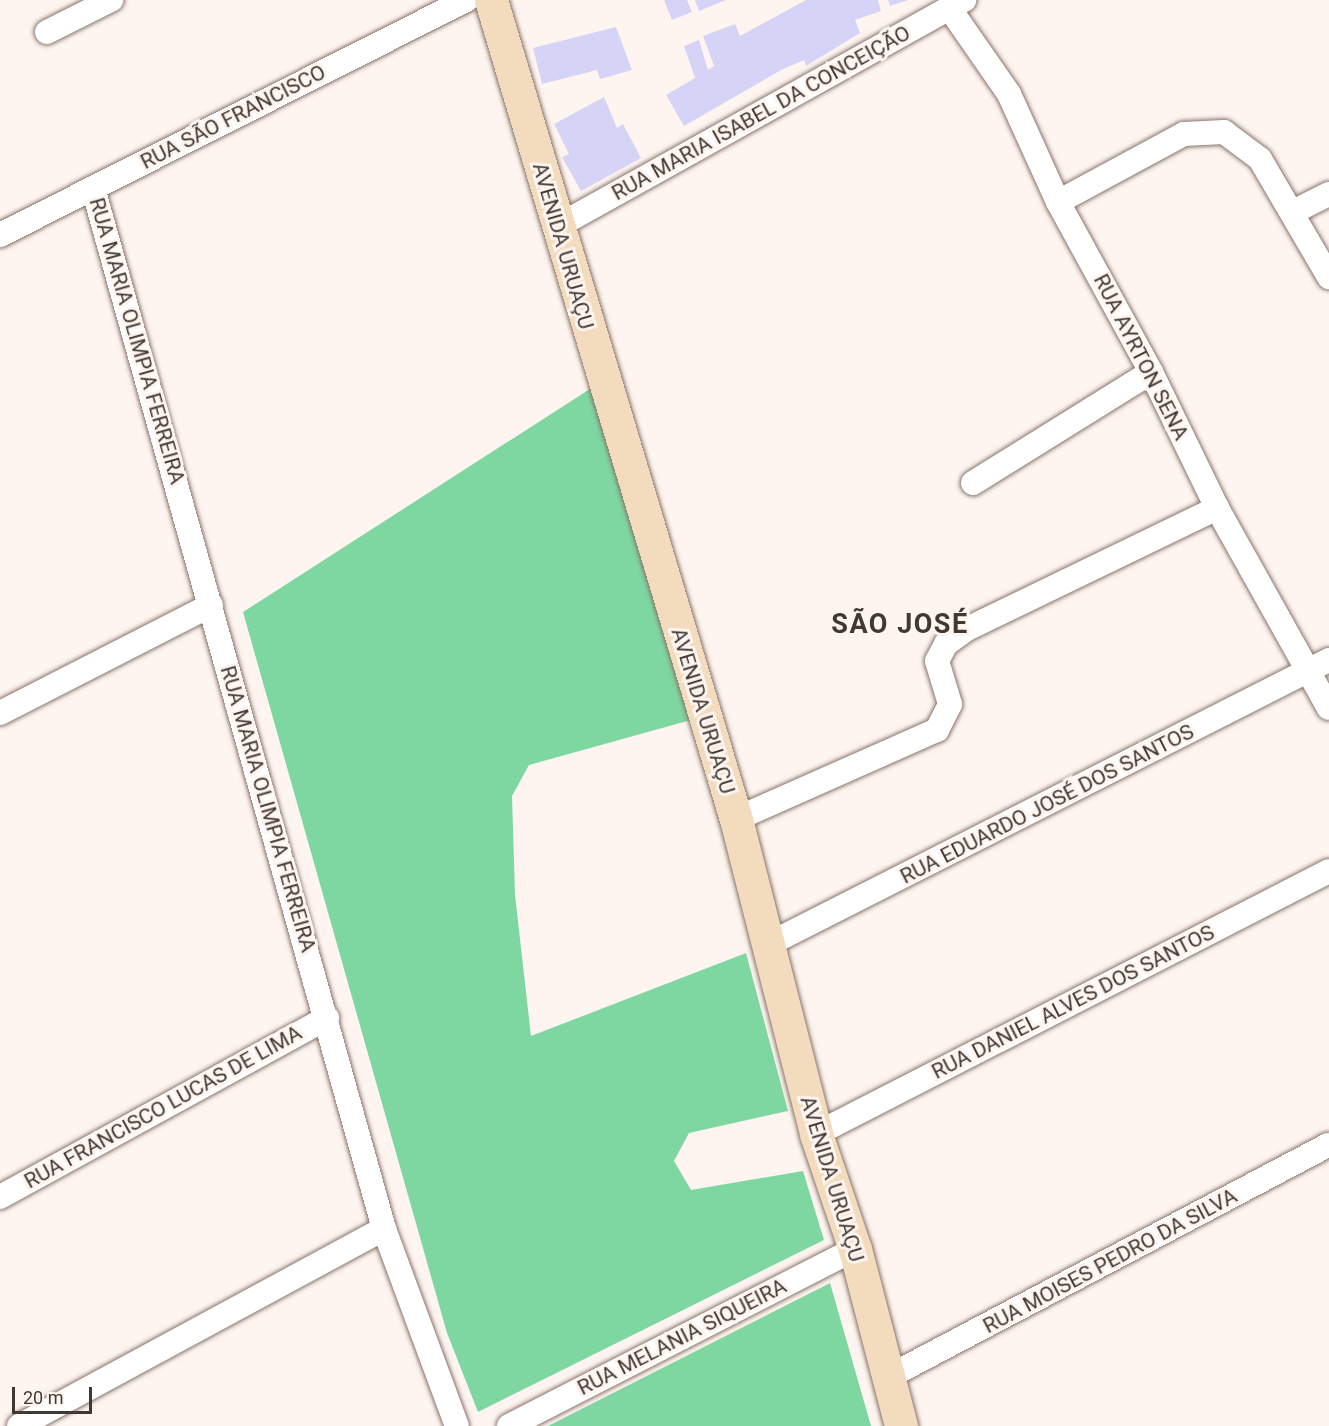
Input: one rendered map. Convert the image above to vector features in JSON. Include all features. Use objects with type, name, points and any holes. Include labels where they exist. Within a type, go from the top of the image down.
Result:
[{"type":"street","points":[[47,32],[111,0]]},
{"type":"street","name":"RUA SÃO FRANCISCO","points":[[0,235],[466,0]]},
{"type":"street","name":"AVENIDA URUAÇU","points":[[491,0],[736,819],[765,946],[816,1134],[855,1249],[890,1376],[901,1426]]},
{"type":"street","name":"RUA MARIA ISABEL DA CONCEIÇÃO","points":[[558,226],[957,4]]},
{"type":"street","name":"RUA AYRTON SENA","points":[[957,4],[1009,94],[1058,202],[1151,372],[1217,508],[1320,665],[1329,708]]},
{"type":"street","points":[[1058,202],[1184,134],[1207,130],[1224,132],[1260,159],[1329,277]]},
{"type":"street","name":"RUA MARIA OLIMPIA FERREIRA","points":[[93,188],[327,1018],[384,1229],[457,1426]]},
{"type":"street","points":[[1293,212],[1329,194]]},
{"type":"street","points":[[973,483],[1151,372]]},
{"type":"street","points":[[736,819],[937,730],[950,704],[937,661],[946,644],[967,629],[1217,508]]},
{"type":"street","points":[[0,713],[211,605]]},
{"type":"street","name":"RUA EDUARDO JOSÉ DOS SANTOS","points":[[765,946],[1320,665]]},
{"type":"street","name":"RUA DANIEL ALVES DOS SANTOS","points":[[816,1134],[1329,871]]},
{"type":"street","name":"RUA FRANCISCO LUCAS DE LIMA","points":[[0,1197],[327,1018]]},
{"type":"street","name":"RUA MOISES PEDRO DA SILVA","points":[[890,1376],[1329,1145]]},
{"type":"street","points":[[19,1426],[384,1229]]},
{"type":"street","name":"RUA MELANIA SIQUEIRA","points":[[509,1426],[855,1249]]},
{"type":"green space","points":[[593,387],[691,720],[529,765],[512,796],[515,895],[531,1036],[746,953],[788,1111],[689,1133],[674,1161],[691,1190],[803,1171],[824,1240],[478,1412],[447,1333],[243,612]]},
{"type":"green space","points":[[830,1283],[871,1426],[548,1426]]},
{"type":"building","points":[[664,0],[687,0],[692,12],[672,20]]},
{"type":"building","points":[[695,0],[726,0],[699,11]]},
{"type":"building","points":[[806,0],[878,0],[881,11],[855,20],[860,33],[806,66],[804,60],[783,69],[684,126],[666,95],[695,78],[684,46],[699,40],[708,70],[714,66],[703,36],[735,24],[740,36]]},
{"type":"building","points":[[888,0],[908,0],[890,6]]},
{"type":"building","points":[[616,27],[632,70],[600,79],[597,70],[542,84],[533,48]]},
{"type":"building","points":[[604,97],[617,128],[623,124],[641,158],[581,191],[562,157],[569,154],[554,124]]},
{"type":"district","name":"SÃO JOSÉ","points":[[900,625]]}]
